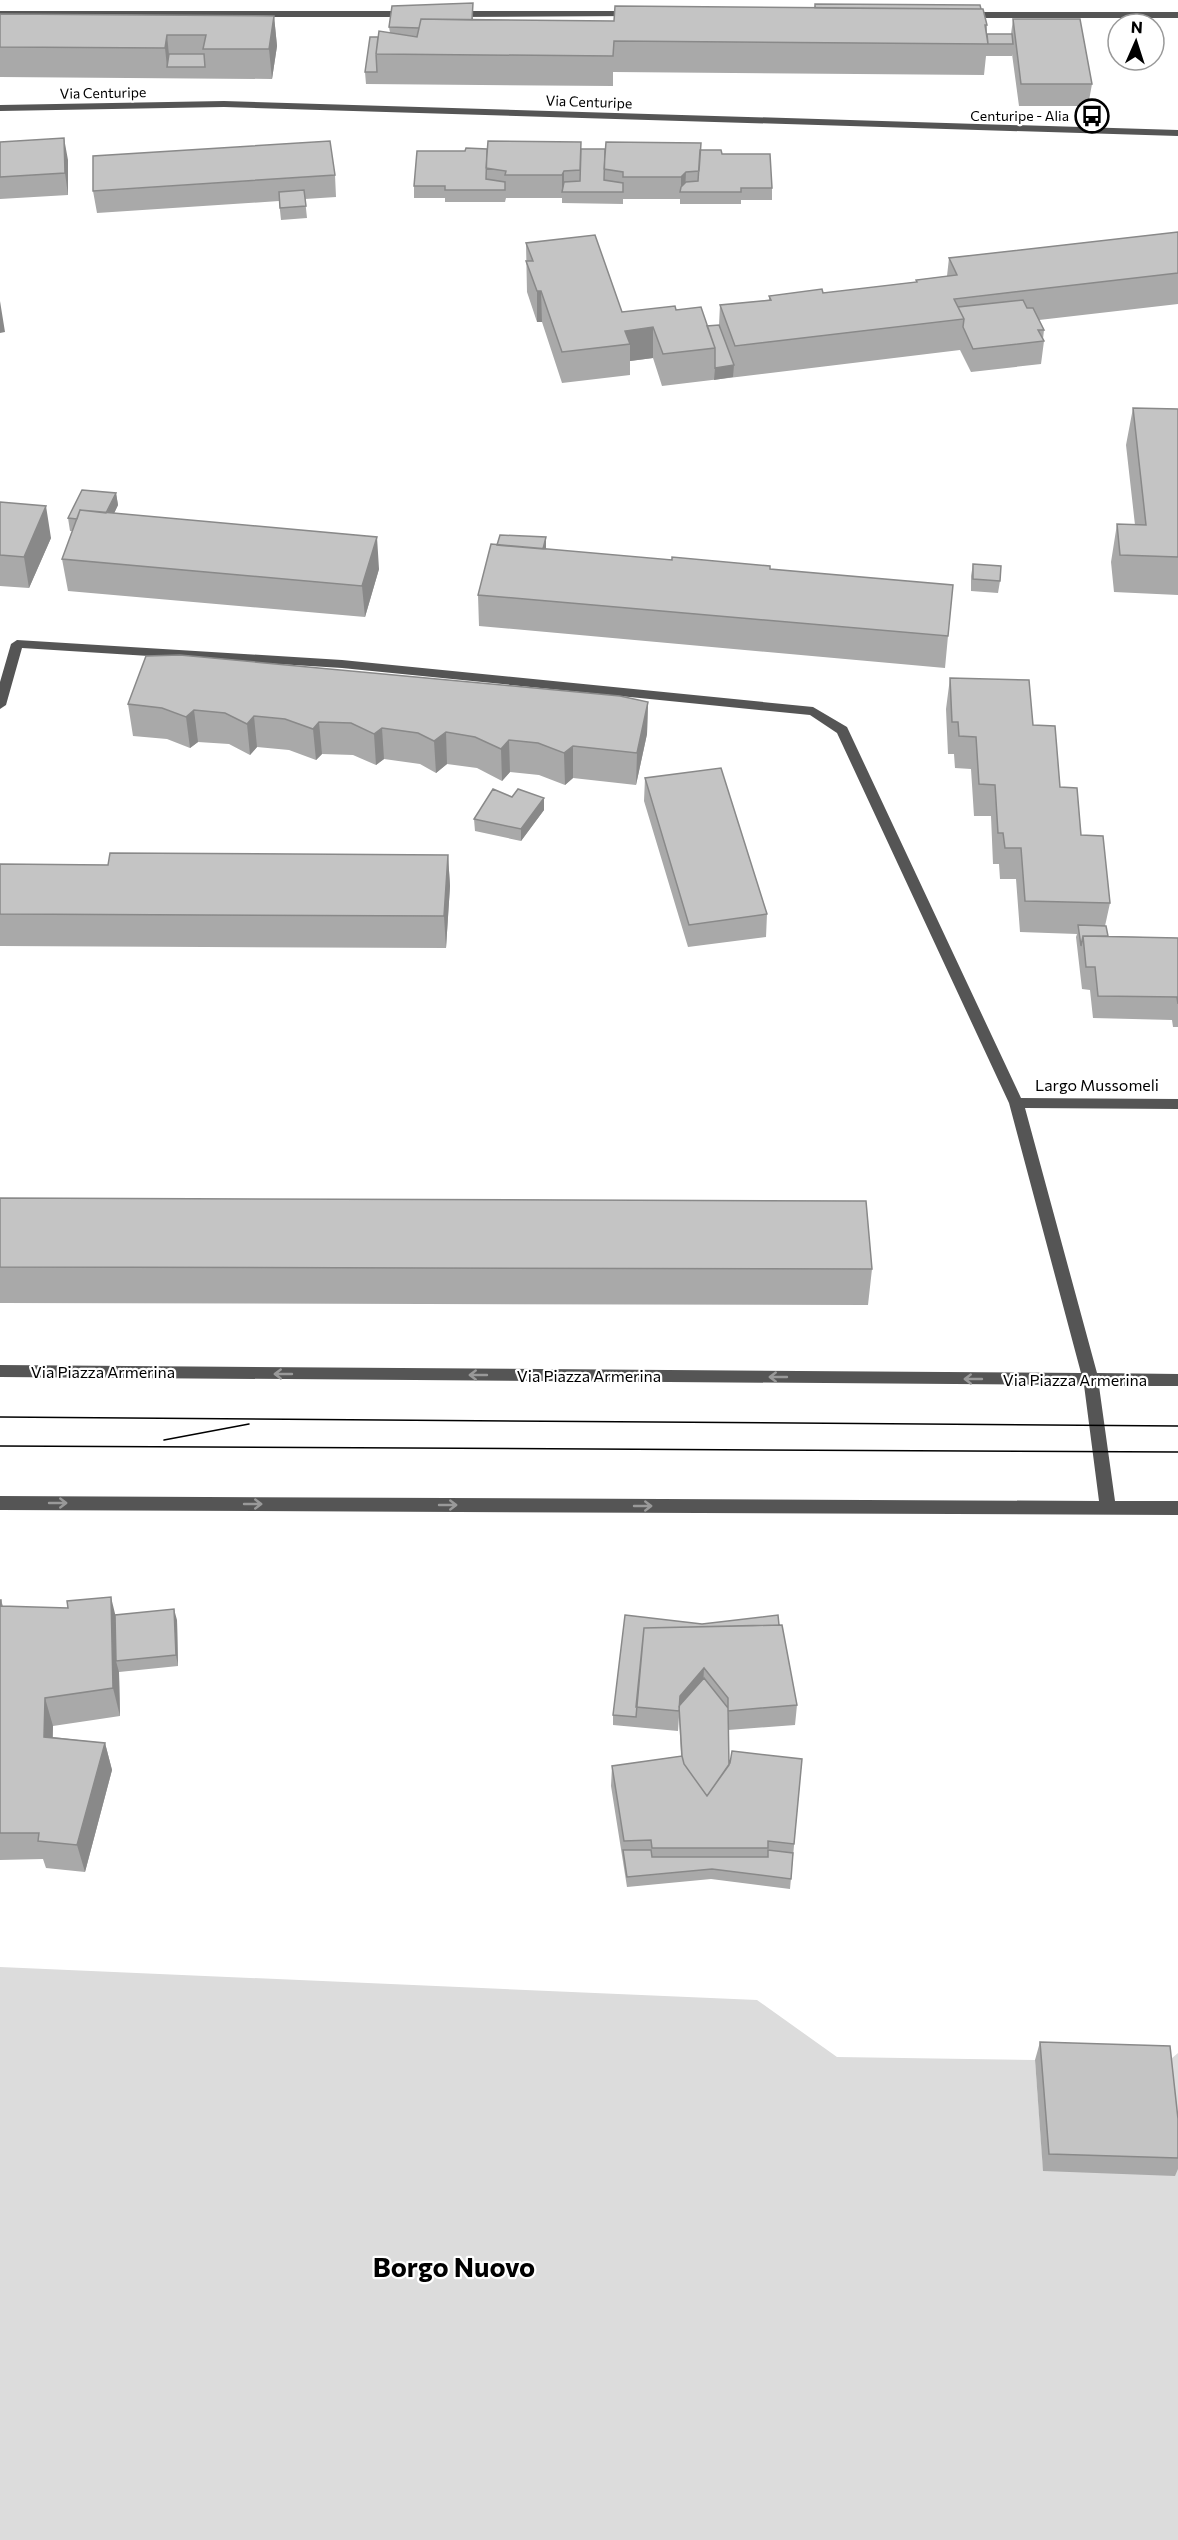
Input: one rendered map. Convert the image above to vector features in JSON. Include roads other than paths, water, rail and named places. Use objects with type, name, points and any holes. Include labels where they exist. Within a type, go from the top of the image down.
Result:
[{"type":"street","points":[[0,14],[416,14]]},
{"type":"street","points":[[440,14],[643,14]]},
{"type":"street","points":[[952,15],[1178,15]]},
{"type":"street","name":"Via Centuripe","points":[[0,108],[224,104],[1178,133]]},
{"type":"street","points":[[0,705],[17,644],[342,664],[813,711],[842,730],[1016,1103],[1091,1380],[1108,1508]]},
{"type":"street","name":"Largo Mussomeli","points":[[1016,1103],[1178,1104]]},
{"type":"street","name":"Via Piazza Armerina","points":[[0,1371],[1178,1380]]},
{"type":"street","points":[[0,1503],[1178,1508]]},
{"type":"tram line","points":[[0,1417],[1178,1426]]},
{"type":"tram line","points":[[164,1440],[249,1424]]},
{"type":"tram line","points":[[0,1446],[1178,1452]]},
{"type":"place","name":"Centuripe - Alia","points":[[1092,116]]},
{"type":"district","name":"Borgo Nuovo","points":[[454,2268]]}]
